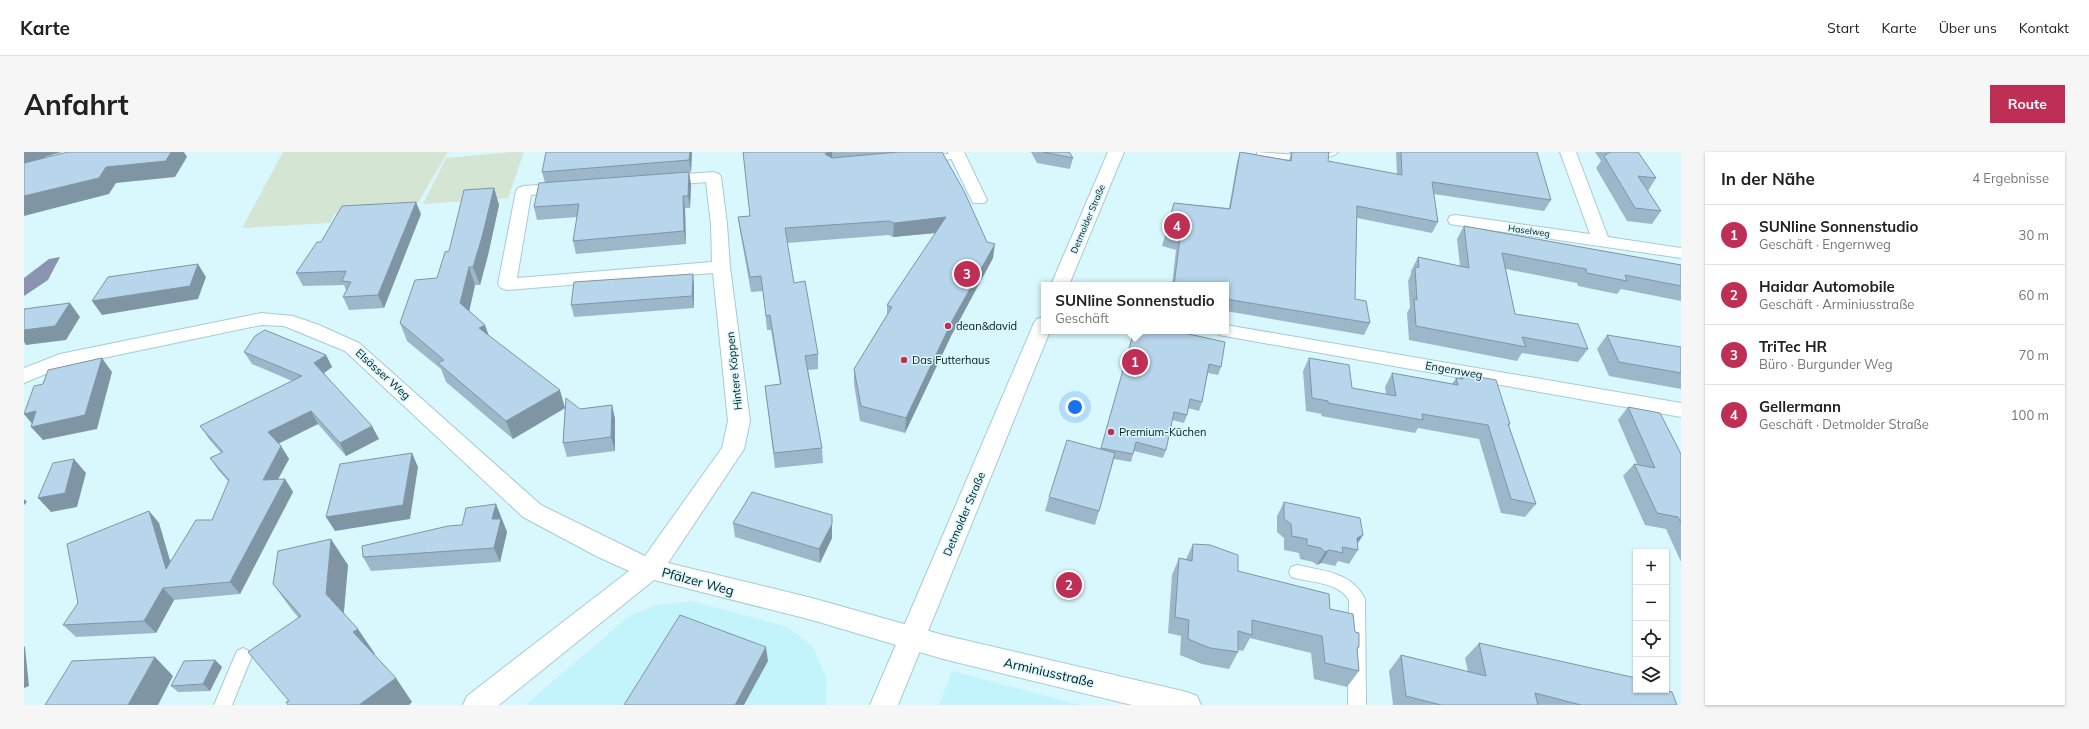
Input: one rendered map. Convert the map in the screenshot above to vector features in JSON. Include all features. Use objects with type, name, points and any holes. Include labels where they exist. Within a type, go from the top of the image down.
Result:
[{"type":"street","name":"Detmolder Straße","points":[[1061,282],[1116,152]]},
{"type":"street","points":[[1568,152],[1601,241]]},
{"type":"street","points":[[957,154],[978,200]]},
{"type":"street","name":"Hintere Köppen","points":[[642,182],[713,177],[719,224],[721,267],[738,400],[739,421],[733,449],[650,569]]},
{"type":"street","points":[[587,186],[518,191],[507,284],[721,267]]},
{"type":"street","name":"Haselweg","points":[[1456,220],[1681,253]]},
{"type":"street","name":"Elsässer Weg","points":[[24,376],[60,361],[222,326],[260,319],[286,320],[312,329],[352,347],[532,511],[607,550],[650,569]]},
{"type":"street","name":"Detmolder Straße","points":[[884,705],[1041,330]]},
{"type":"street","name":"Engernweg","points":[[1229,332],[1681,410]]},
{"type":"street","name":"Pfälzer Weg","points":[[477,705],[650,569],[812,609],[912,638]]},
{"type":"street","name":"Arminiusstraße","points":[[912,638],[1187,705]]},
{"type":"lane","points":[[1260,154],[1290,158],[1312,158],[1333,152]]},
{"type":"lane","points":[[918,159],[957,154]]},
{"type":"lane","points":[[1297,572],[1340,581],[1350,587],[1357,599],[1357,705]]},
{"type":"lane","points":[[223,705],[243,656]]},
{"type":"shaded area","points":[[60,257],[48,280],[24,296],[24,278],[49,259]]},
{"type":"shaded area","points":[[692,601],[787,627],[812,645],[827,679],[826,705],[525,705],[629,616],[656,605]]},
{"type":"shaded area","points":[[952,671],[1080,705],[939,705]]},
{"type":"green space","points":[[283,152],[448,152],[416,206],[335,214],[330,223],[242,228]]},
{"type":"green space","points":[[524,152],[508,198],[423,204],[446,158]]},
{"type":"building","points":[[68,152],[171,152],[166,161],[106,167],[99,178],[24,196],[24,163]]},
{"type":"building","points":[[546,152],[690,152],[689,160],[542,172]]},
{"type":"building","points":[[743,152],[828,152],[825,154],[832,158],[898,152],[942,152],[964,191],[987,242],[995,244],[952,321],[906,418],[861,406],[854,369],[892,307],[887,305],[946,217],[894,223],[889,221],[785,228],[794,283],[805,281],[818,354],[805,356],[822,448],[774,453],[765,386],[781,384],[770,315],[766,316],[761,276],[750,277],[738,217],[750,216]]},
{"type":"building","points":[[1043,152],[1069,152],[1073,158]]},
{"type":"building","points":[[1240,152],[1291,161],[1292,152],[1329,152],[1328,161],[1402,175],[1401,152],[1537,152],[1551,200],[1432,182],[1438,222],[1357,206],[1355,299],[1366,301],[1370,323],[1229,300],[1229,282],[1174,282],[1180,238],[1165,235],[1174,203],[1230,209]]},
{"type":"building","points":[[1610,152],[1638,152],[1656,178],[1638,176],[1661,211],[1635,208],[1604,156]]},
{"type":"building","points":[[689,172],[688,196],[683,196],[684,231],[573,241],[579,204],[534,207],[539,183]]},
{"type":"building","points":[[494,188],[482,237],[473,267],[469,267],[460,303],[485,325],[479,328],[560,390],[506,421],[438,363],[444,360],[400,323],[415,280],[437,278],[445,252],[449,251],[464,190]]},
{"type":"building","points":[[416,202],[378,295],[343,297],[351,282],[342,281],[346,271],[296,273],[317,242],[321,242],[342,206]]},
{"type":"building","points":[[1464,226],[1681,265],[1681,286],[1625,275],[1627,281],[1587,273],[1586,269],[1502,253],[1515,314],[1578,324],[1588,349],[1522,337],[1526,347],[1416,326],[1414,299],[1417,300],[1415,268],[1419,267],[1418,257],[1469,268]]},
{"type":"building","points":[[198,264],[190,286],[92,301],[108,277]]},
{"type":"building","points":[[693,274],[692,296],[571,305],[574,282]]},
{"type":"building","points":[[70,303],[55,326],[24,330],[24,309]]},
{"type":"building","points":[[265,330],[326,355],[314,363],[372,426],[340,443],[311,411],[268,432],[281,446],[263,480],[285,479],[230,582],[163,588],[144,621],[63,625],[78,603],[67,544],[149,511],[166,569],[196,520],[212,520],[229,480],[210,458],[223,452],[200,426],[302,376],[244,352],[255,336]]},
{"type":"building","points":[[1133,334],[1189,334],[1225,342],[1221,367],[1209,364],[1202,402],[1190,399],[1187,415],[1174,412],[1166,450],[1136,442],[1133,454],[1101,448]]},
{"type":"building","points":[[1607,335],[1681,347],[1681,373],[1619,362]]},
{"type":"building","points":[[102,358],[85,415],[31,427],[36,411],[24,414],[34,386],[43,384],[48,370]]},
{"type":"building","points":[[1309,358],[1349,365],[1352,388],[1396,396],[1392,373],[1458,385],[1456,378],[1463,379],[1462,374],[1496,380],[1510,424],[1508,424],[1536,504],[1511,499],[1488,425],[1422,414],[1423,420],[1328,403],[1328,401],[1312,398]]},
{"type":"building","points":[[566,398],[580,409],[612,405],[611,437],[563,443]]},
{"type":"building","points":[[1628,407],[1660,413],[1681,454],[1681,523],[1678,517],[1657,513],[1634,464],[1655,468]]},
{"type":"building","points":[[1067,440],[1115,453],[1099,511],[1049,497]]},
{"type":"building","points":[[412,453],[403,505],[326,517],[340,464]]},
{"type":"building","points":[[74,459],[65,493],[38,498],[53,463]]},
{"type":"building","points":[[752,492],[832,515],[832,524],[819,549],[733,523]]},
{"type":"building","points":[[1284,502],[1360,518],[1363,535],[1357,538],[1358,550],[1342,547],[1343,553],[1329,550],[1325,552],[1321,548],[1307,545],[1307,539],[1292,536],[1291,524],[1284,519]]},
{"type":"building","points":[[496,504],[492,519],[501,519],[494,548],[363,557],[362,546],[448,526],[462,525],[466,508]]},
{"type":"building","points":[[331,539],[326,594],[358,629],[353,632],[396,678],[359,705],[288,705],[286,702],[289,701],[248,652],[301,616],[273,584],[278,551]]},
{"type":"building","points":[[1193,544],[1210,545],[1238,555],[1238,571],[1329,594],[1330,609],[1353,614],[1355,632],[1359,633],[1359,647],[1357,648],[1359,671],[1325,663],[1322,636],[1252,620],[1252,635],[1238,631],[1238,652],[1210,648],[1188,639],[1189,620],[1175,617],[1179,558],[1192,561]]},
{"type":"building","points":[[680,615],[766,647],[735,705],[624,705]]},
{"type":"building","points":[[1479,643],[1633,677],[1633,693],[1672,692],[1677,705],[1581,705],[1535,693],[1538,705],[1441,705],[1406,696],[1401,655],[1486,676]]},
{"type":"building","points":[[155,657],[128,705],[45,705],[72,661]]},
{"type":"building","points":[[215,660],[203,684],[171,686],[184,661]]},
{"type":"place","name":"Gellermann","points":[[1177,226]]},
{"type":"place","name":"TriTec HR","points":[[967,274]]},
{"type":"place","name":"dean&david","points":[[948,326]]},
{"type":"place","name":"Das Futterhaus","points":[[904,360]]},
{"type":"place","name":"SUNline Sonnenstudio","points":[[1135,362]]},
{"type":"place","name":"Premium-Küchen","points":[[1111,432]]},
{"type":"place","name":"Haidar Automobile","points":[[1069,585]]}]
